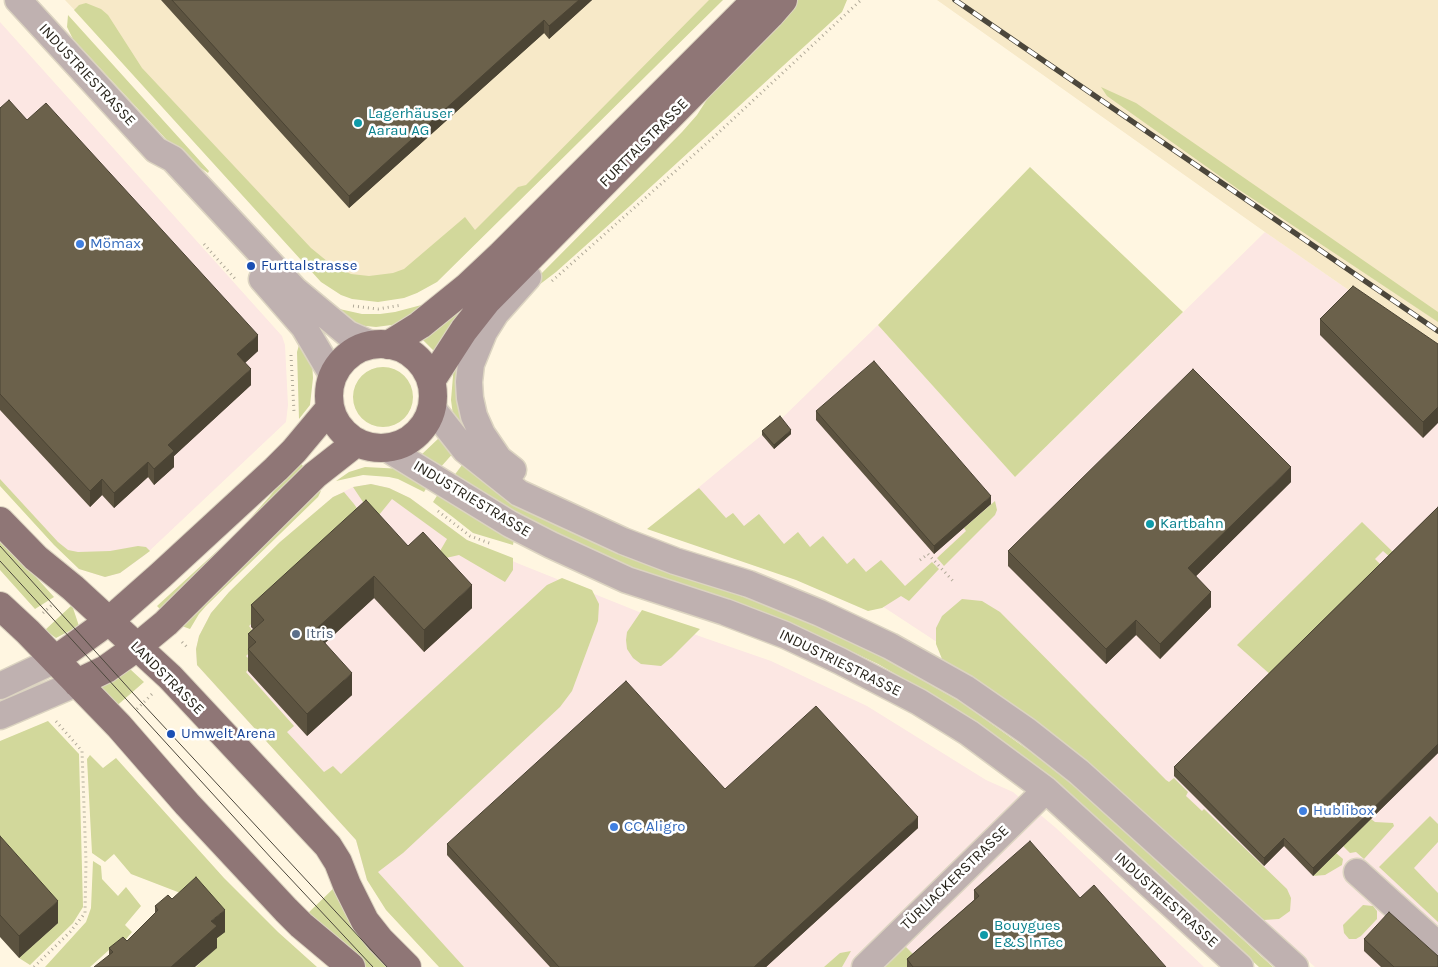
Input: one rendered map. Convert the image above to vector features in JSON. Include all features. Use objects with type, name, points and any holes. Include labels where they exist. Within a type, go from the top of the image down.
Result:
[{"type":"main road","name":"FURTTALSTRASSE","points":[[380,345],[420,325],[467,287],[756,0]]},
{"type":"main road","name":"FURTTALSTRASSE","points":[[431,381],[464,330],[486,302],[770,16],[783,0]]},
{"type":"main road","points":[[380,345],[403,349],[416,357],[425,368],[431,381],[433,394],[432,408],[426,423],[415,435],[402,444],[386,448],[371,447],[357,442],[345,434],[336,422],[330,408],[329,394],[333,376],[347,357],[358,349],[380,345]]},
{"type":"main road","points":[[55,660],[78,646],[109,622],[276,469],[294,451],[330,408]]},
{"type":"main road","points":[[77,683],[106,669],[137,647],[179,610],[315,475],[357,442]]},
{"type":"main road","name":"LANDSTRASSE","points":[[0,521],[36,558],[73,588],[170,677],[328,846],[338,862],[365,921],[406,967]]},
{"type":"main road","points":[[0,606],[28,632],[119,726],[187,804],[286,910],[352,967]]},
{"type":"street","name":"INDUSTRIESTRASSE","points":[[18,0],[156,150],[173,159],[295,290],[348,334],[380,345]]},
{"type":"street","name":"INDUSTRIESTRASSE","points":[[156,150],[162,165],[304,327],[333,376]]},
{"type":"street","name":"INDUSTRIESTRASSE","points":[[570,516],[499,459],[482,434],[474,416],[469,382],[471,364],[476,349],[496,313],[519,285],[571,234],[604,184]]},
{"type":"street","name":"INDUSTRIESTRASSE","points":[[432,408],[465,450],[520,492],[623,541],[666,558],[749,584],[820,612],[890,646],[965,688],[1027,731],[1079,772],[1295,967]]},
{"type":"street","name":"INDUSTRIESTRASSE","points":[[386,448],[502,519],[551,545],[627,580],[725,612],[785,635],[910,697],[969,733],[1046,790],[1240,967]]},
{"type":"street","points":[[0,686],[55,660]]},
{"type":"street","points":[[0,716],[77,683]]},
{"type":"street","name":"TÜRLIACKERSTRASSE","points":[[864,967],[1046,790]]},
{"type":"street","points":[[1357,872],[1438,944]]},
{"type":"path","points":[[519,285],[534,292],[541,290],[716,135],[861,0]]},
{"type":"path","points":[[291,345],[294,421]]},
{"type":"path","points":[[920,560],[928,554],[954,582]]},
{"type":"path","points":[[28,632],[45,611],[73,588]]},
{"type":"path","points":[[119,726],[170,677]]},
{"type":"path","points":[[34,967],[70,932],[85,913],[86,861],[82,751],[48,713]]},
{"type":"shaded area","points":[[65,0],[720,0],[452,265],[346,296]]},
{"type":"shaded area","points":[[937,0],[1438,0],[1438,352],[1265,232]]},
{"type":"shaded area","name":"Mömax","points":[[0,22],[282,336],[285,345],[288,405],[286,422],[145,555],[120,573],[105,577],[79,569],[0,481]]},
{"type":"shaded area","points":[[1265,232],[1438,352],[1438,967],[1315,967],[1143,812],[978,669],[882,606],[663,517],[780,420],[878,325],[1015,477]]},
{"type":"shaded area","points":[[371,484],[389,488],[410,498],[467,540],[517,563],[699,636],[771,661],[867,706],[986,780],[1013,792],[1056,828],[1204,967],[448,967],[367,880],[356,840],[197,665],[196,649],[199,636],[211,613],[280,542],[333,497],[353,487]]},
{"type":"green space","points":[[709,0],[723,0],[437,282],[404,298],[378,302],[352,299],[341,295],[321,282],[74,10],[79,5],[86,3],[101,9],[108,15],[142,68],[311,248],[333,266],[351,274],[369,276],[393,273],[404,269],[465,217],[475,230],[518,187],[526,185]]},
{"type":"green space","points":[[794,0],[847,0],[842,12],[631,205],[556,272],[539,285],[536,286],[532,283],[682,132],[697,115],[713,90]]},
{"type":"green space","points":[[68,15],[209,171],[208,173],[177,151],[73,39],[67,27]]},
{"type":"green space","points":[[1101,87],[1136,103],[1438,312],[1438,322],[1238,189],[1107,96]]},
{"type":"green space","points":[[1030,167],[1183,312],[1015,477],[878,325]]},
{"type":"green space","points":[[476,296],[436,353],[422,339]]},
{"type":"green space","points":[[429,303],[399,324],[376,327],[356,325],[335,308],[362,314],[380,314]]},
{"type":"green space","points":[[304,343],[312,362],[313,378],[310,405],[299,419],[297,352],[299,345]]},
{"type":"green space","points":[[460,350],[470,432],[458,429],[453,415],[451,400],[454,364]]},
{"type":"green space","points":[[383,367],[399,372],[404,376],[408,381],[413,397],[408,413],[404,418],[399,422],[383,427],[367,422],[362,418],[358,413],[353,397],[358,381],[362,376],[367,372]]},
{"type":"green space","points":[[440,437],[456,450],[439,469],[420,456]]},
{"type":"green space","points":[[298,460],[303,466],[242,533],[163,612],[157,606],[239,531]]},
{"type":"green space","points":[[465,461],[568,530],[623,556],[733,593],[794,616],[869,650],[961,702],[1038,757],[1080,791],[1273,967],[1259,967],[1060,785],[979,724],[949,705],[878,664],[791,623],[633,569],[591,551],[453,477]]},
{"type":"green space","points":[[365,467],[403,469],[429,484],[424,492],[398,479],[389,477],[363,475],[336,481],[349,472]]},
{"type":"green space","points":[[0,479],[58,542],[68,550],[78,552],[110,551],[138,546],[146,547],[150,551],[120,573],[105,577],[79,569],[54,545],[0,486]]},
{"type":"green space","points":[[371,484],[389,488],[410,498],[467,540],[513,558],[513,570],[505,582],[459,555],[446,558],[440,551],[447,539],[392,499],[379,515],[365,505],[353,487]]},
{"type":"green space","points":[[699,488],[726,518],[733,513],[744,526],[759,514],[784,544],[798,532],[810,547],[823,536],[847,564],[854,558],[866,572],[881,560],[905,586],[932,562],[939,569],[909,601],[901,596],[882,608],[868,611],[796,580],[647,529]]},
{"type":"green space","points":[[321,491],[318,497],[206,606],[190,629],[179,625],[317,492]]},
{"type":"green space","points":[[440,491],[514,539],[513,545],[473,533],[433,502]]},
{"type":"green space","points":[[344,492],[365,520],[249,626],[261,642],[246,656],[254,664],[246,672],[294,726],[287,732],[324,772],[333,766],[341,774],[547,585],[562,578],[592,590],[599,604],[598,621],[572,691],[560,707],[403,853],[378,872],[464,967],[439,967],[386,910],[367,880],[356,840],[197,665],[196,649],[199,636],[211,613],[229,592],[280,542],[333,497]]},
{"type":"green space","points":[[995,501],[997,510],[995,515],[944,566],[937,558],[966,531],[964,528]]},
{"type":"green space","points":[[1362,522],[1395,554],[1391,558],[1383,551],[1375,559],[1383,567],[1272,676],[1237,645]]},
{"type":"green space","points":[[0,537],[54,597],[35,609],[0,570]]},
{"type":"green space","points":[[962,599],[982,601],[1000,612],[1166,780],[1169,782],[1174,778],[1188,792],[1186,796],[1202,811],[1204,809],[1287,889],[1291,898],[1290,911],[1279,919],[1264,920],[1259,918],[1129,799],[1061,742],[1007,701],[942,659],[936,644],[936,628],[942,616]]},
{"type":"green space","points":[[72,605],[79,626],[56,638],[45,630]]},
{"type":"green space","points":[[642,610],[700,629],[661,666],[641,664],[633,658],[627,649],[626,640],[627,632]]},
{"type":"green space","points":[[130,669],[144,682],[113,709],[102,690],[100,680]]},
{"type":"green space","points":[[48,721],[79,754],[83,907],[73,923],[30,965],[19,958],[58,923],[0,858],[0,741]]},
{"type":"green space","points":[[90,755],[103,768],[116,758],[224,878],[278,932],[317,967],[196,967],[216,948],[211,943],[225,931],[196,899],[131,874],[114,854],[105,862],[92,853],[87,759]]},
{"type":"green space","points":[[1430,816],[1438,824],[1438,842],[1414,868],[1438,893],[1438,922],[1379,867]]},
{"type":"green space","points":[[1371,819],[1375,822],[1393,823],[1394,826],[1364,859],[1356,852],[1350,853],[1343,846]]},
{"type":"green space","points":[[1336,853],[1343,859],[1342,865],[1325,875],[1313,876]]},
{"type":"green space","points":[[93,861],[101,866],[102,879],[118,896],[126,887],[141,906],[125,925],[132,932],[122,944],[119,941],[90,967],[45,967],[86,922],[91,908]]},
{"type":"green space","points":[[337,885],[397,967],[363,967],[305,916]]},
{"type":"green space","points":[[1363,905],[1373,906],[1377,911],[1377,919],[1361,936],[1356,939],[1349,939],[1344,933],[1343,925]]},
{"type":"green space","points":[[900,941],[920,961],[913,967],[880,967]]},
{"type":"green space","points":[[851,951],[842,967],[824,967],[840,953]]},
{"type":"building","name":"Lagerhäuser Aarau AG","points":[[172,0],[579,0],[549,26],[544,20],[349,196]]},
{"type":"building","name":"Mömax","points":[[9,100],[27,120],[46,103],[258,335],[237,354],[251,369],[168,445],[174,451],[154,469],[148,462],[114,493],[102,479],[90,491],[0,394],[0,108]]},
{"type":"building","points":[[1353,286],[1438,344],[1438,407],[1423,422],[1320,319]]},
{"type":"building","points":[[874,361],[991,496],[934,546],[816,411]]},
{"type":"building","name":"Kartbahn","points":[[1193,369],[1291,467],[1188,568],[1211,592],[1160,644],[1136,620],[1106,649],[1008,551]]},
{"type":"building","points":[[780,416],[791,430],[774,445],[762,431]]},
{"type":"building","name":"Itris","points":[[366,500],[408,546],[423,532],[472,585],[424,630],[374,576],[314,631],[352,673],[307,714],[248,649],[256,642],[248,634],[264,620],[251,605]]},
{"type":"building","points":[[1438,507],[1438,744],[1313,868],[1284,838],[1264,858],[1174,767]]},
{"type":"building","name":"CC Aligro","points":[[626,681],[725,789],[816,706],[918,817],[754,967],[559,967],[447,844]]},
{"type":"building","points":[[0,836],[58,901],[19,936],[0,915]]},
{"type":"building","points":[[1030,841],[1080,898],[1094,885],[1166,967],[913,967],[907,959],[979,896],[974,890]]},
{"type":"building","points":[[196,877],[225,910],[211,921],[217,926],[171,967],[94,967],[113,952],[109,948],[123,937],[127,941],[158,910],[155,906],[168,895],[172,899]]},
{"type":"building","points":[[1389,912],[1438,956],[1438,967],[1394,967],[1364,939]]},
{"type":"tram line","points":[[0,546],[142,703],[387,967]]},
{"type":"tram line","points":[[0,561],[373,967]]},
{"type":"railway","points":[[955,0],[1438,331]]},
{"type":"place","name":"Lagerhäuser Aarau AG","points":[[358,123]]},
{"type":"place","name":"Mömax","points":[[80,244]]},
{"type":"place","name":"Furttalstrasse","points":[[251,266]]},
{"type":"place","name":"Kartbahn","points":[[1150,524]]},
{"type":"place","name":"Itris","points":[[296,634]]},
{"type":"place","name":"Umwelt Arena","points":[[171,734]]},
{"type":"place","name":"Hublibox","points":[[1303,811]]},
{"type":"place","name":"CC Aligro","points":[[614,827]]},
{"type":"place","name":"Bouygues E&S InTec","points":[[984,935]]}]
